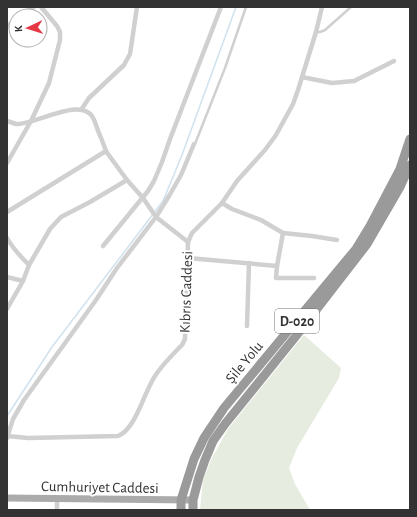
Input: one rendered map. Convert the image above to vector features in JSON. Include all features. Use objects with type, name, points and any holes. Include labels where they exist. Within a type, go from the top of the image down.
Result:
[{"type":"highway","name":"Şile Yolu","points":[[182,510],[181,500],[194,459],[204,438],[224,408],[356,249],[400,169],[410,140]]},
{"type":"highway","name":"Şile Yolu","points":[[193,510],[193,500],[204,460],[213,441],[367,244],[381,221],[410,165]]},
{"type":"main road","name":"Cumhuriyet Caddesi","points":[[7,498],[193,500]]},
{"type":"street","points":[[7,163],[49,83],[60,40],[59,29],[41,7]]},
{"type":"street","points":[[81,110],[89,98],[120,69],[127,60],[130,54],[137,7]]},
{"type":"street","points":[[103,246],[143,198],[154,181],[221,7]]},
{"type":"street","name":"Kıbrıs Caddesi","points":[[7,437],[113,436],[122,434],[132,424],[155,376],[182,345],[185,339],[188,242],[192,234],[222,203],[237,181],[273,139],[292,104],[316,32],[322,7]]},
{"type":"street","points":[[302,77],[332,83],[354,82],[394,61]]},
{"type":"street","points":[[7,121],[16,124],[66,110],[81,110],[88,112],[92,116],[106,151],[127,180],[143,198],[156,217],[188,242]]},
{"type":"street","points":[[7,437],[24,400],[92,306],[117,268],[156,217],[178,180],[194,144]]},
{"type":"street","points":[[7,212],[106,151]]},
{"type":"street","points":[[7,309],[50,228],[61,217],[127,180]]},
{"type":"street","points":[[222,203],[232,209],[261,220],[283,233],[337,240]]},
{"type":"street","points":[[283,233],[276,278],[314,278]]},
{"type":"street","points":[[7,238],[12,247],[30,265]]},
{"type":"street","points":[[188,258],[277,266]]},
{"type":"street","points":[[247,326],[249,263]]},
{"type":"street","points":[[7,277],[23,281]]},
{"type":"street","points":[[57,499],[57,510]]},
{"type":"lane","points":[[194,144],[225,68],[246,7]]},
{"type":"lane","points":[[316,32],[325,30],[352,7]]},
{"type":"shaded area","points":[[304,335],[341,368],[339,378],[297,448],[289,468],[295,484],[310,510],[200,510],[203,480],[211,460],[228,429]]},
{"type":"waterway","points":[[7,416],[52,347],[163,201],[182,155],[236,7]]}]
